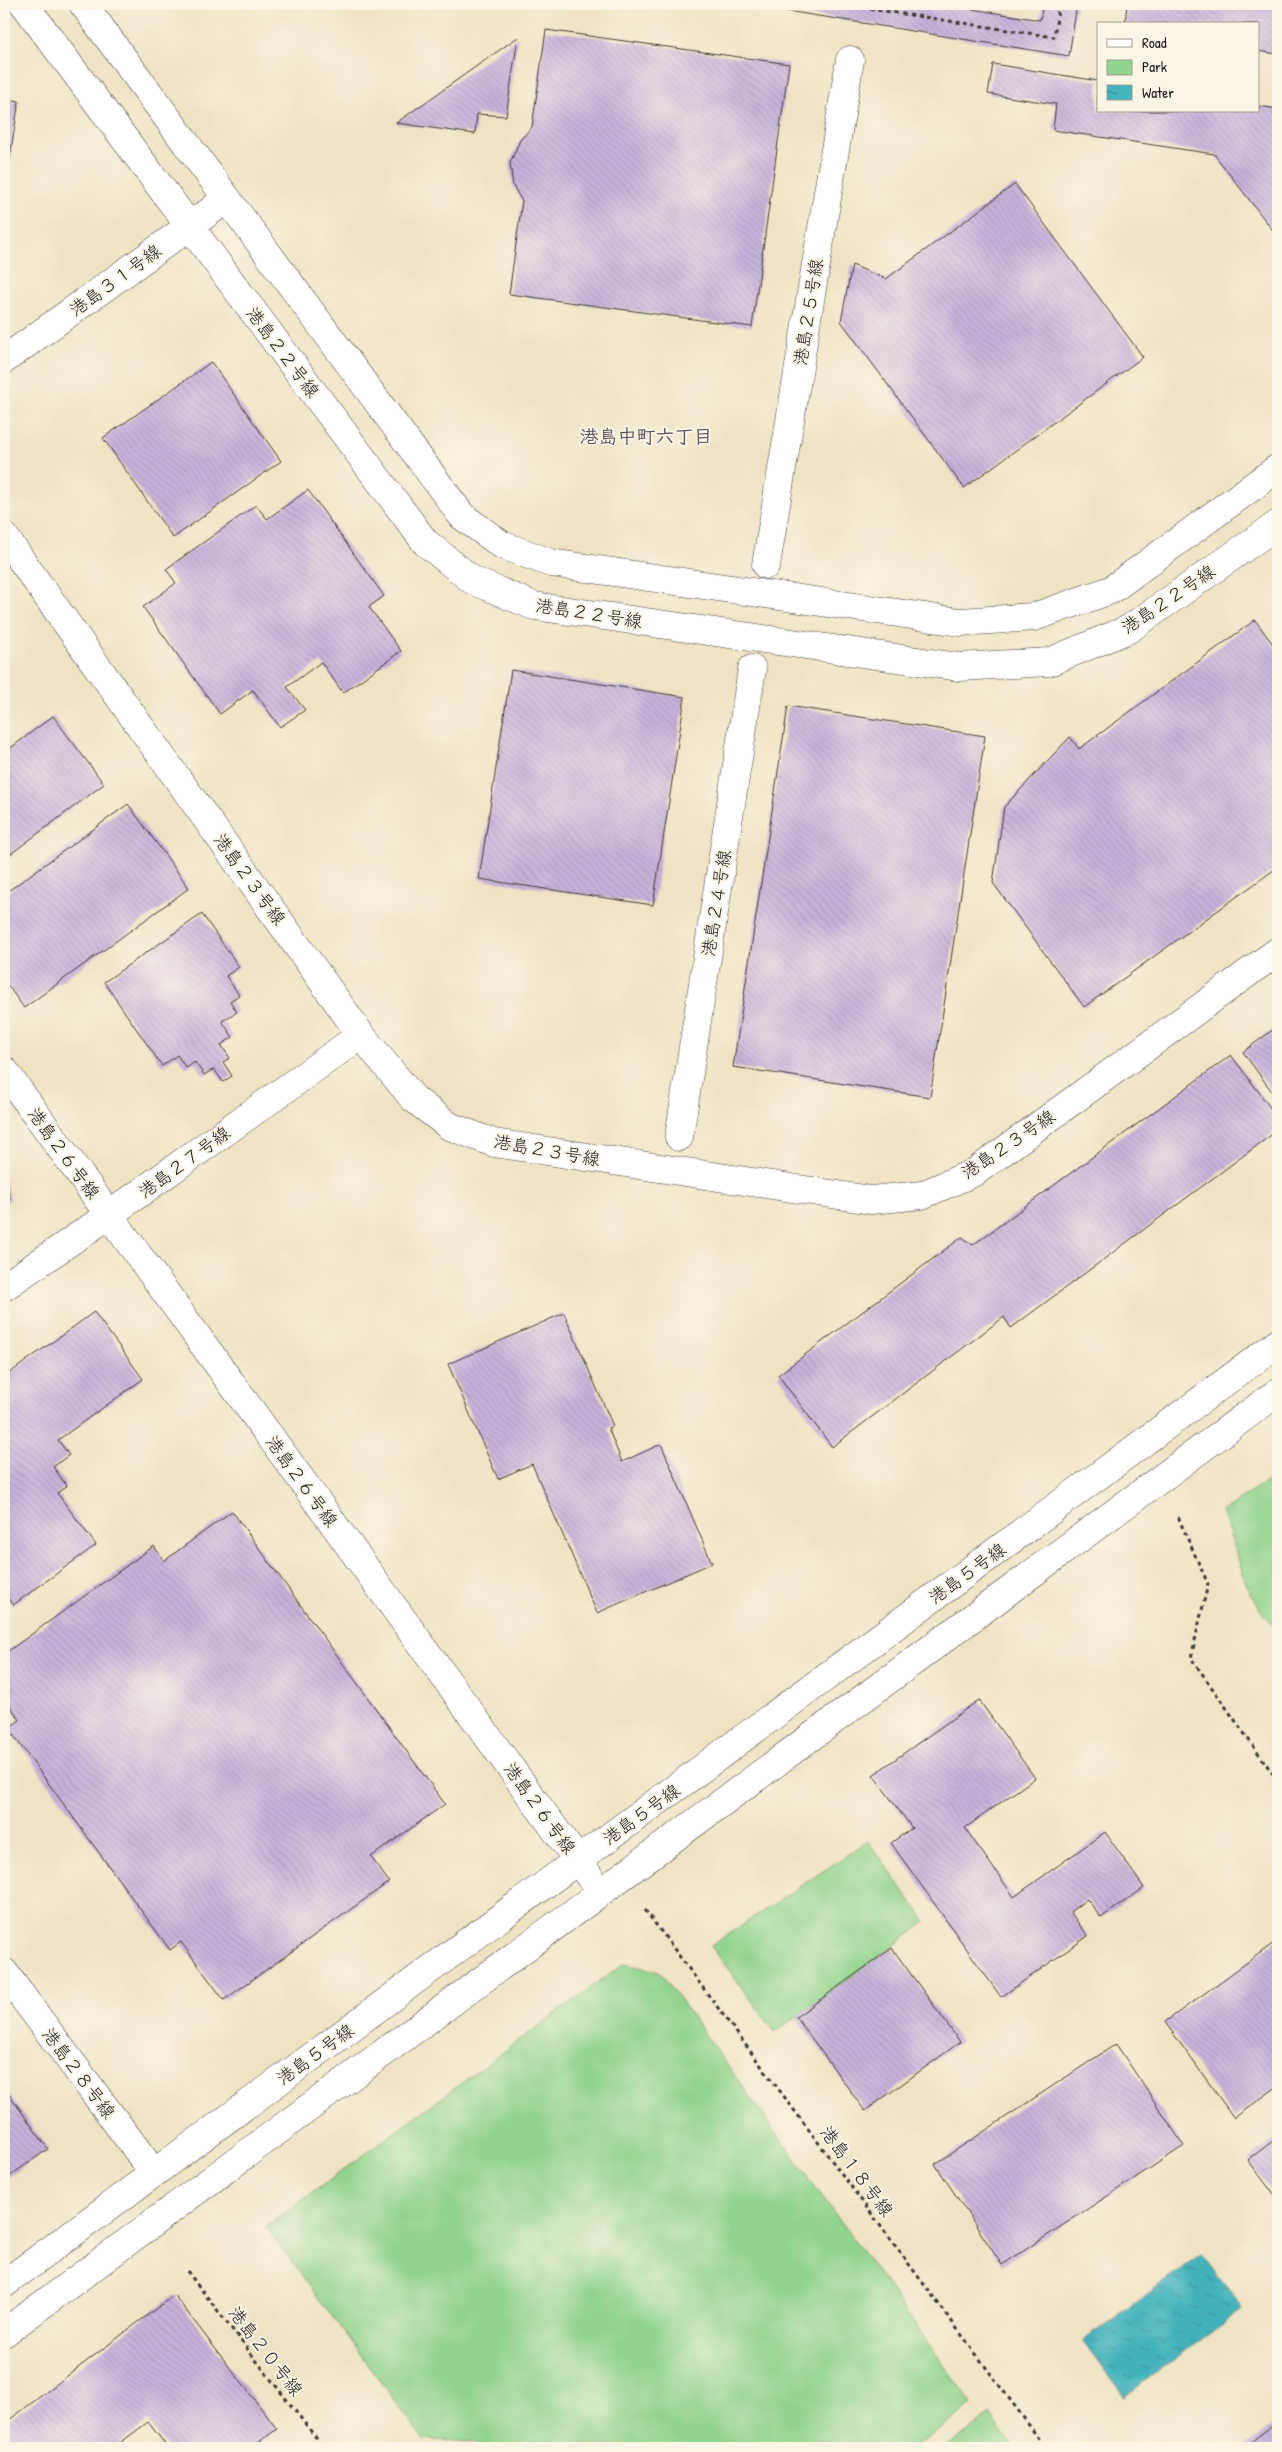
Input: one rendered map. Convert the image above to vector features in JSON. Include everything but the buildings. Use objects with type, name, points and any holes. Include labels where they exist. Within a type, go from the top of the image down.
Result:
[{"type":"street","name":"港島２２号線","points":[[24,4],[425,542],[472,580],[534,606],[959,667],[1049,662],[1129,629],[1278,524]]},
{"type":"street","points":[[83,4],[462,516],[502,545],[551,562],[960,622],[1034,617],[1111,590],[1278,468]]},
{"type":"street","name":"港島２５号線","points":[[766,565],[850,60]]},
{"type":"street","name":"港島３１号線","points":[[4,360],[227,199]]},
{"type":"street","name":"港島２３号線","points":[[4,536],[361,1035],[413,1098],[449,1126],[494,1143],[871,1200],[922,1195],[974,1172],[1278,951]]},
{"type":"street","name":"港島２４号線","points":[[679,1137],[752,669]]},
{"type":"street","name":"港島２７号線","points":[[4,1287],[109,1215],[361,1035]]},
{"type":"street","name":"港島２６号線","points":[[4,1070],[600,1892]]},
{"type":"street","name":"港島５号線","points":[[4,2284],[1278,1343]]},
{"type":"street","points":[[4,2333],[1278,1392]]},
{"type":"street","name":"港島２８号線","points":[[4,1972],[154,2173]]},
{"type":"path","points":[[838,4],[1054,37],[1059,4]]},
{"type":"path","points":[[1178,1517],[1208,1584],[1191,1658],[1278,1781]]},
{"type":"path","name":"港島１８号線","points":[[645,1910],[1046,2448]]},
{"type":"path","name":"港島２０号線","points":[[187,2271],[324,2448]]},
{"type":"green space","points":[[1278,1474],[1278,1632],[1250,1594],[1222,1512]]},
{"type":"green space","points":[[868,1841],[926,1922],[775,2032],[711,1946]]},
{"type":"green space","points":[[623,1964],[659,1971],[973,2405],[914,2448],[480,2448],[476,2442],[423,2439],[266,2227]]},
{"type":"green space","points":[[990,2415],[1015,2448],[945,2448]]},
{"type":"water","points":[[1202,2254],[1243,2309],[1124,2396],[1083,2341]]},
{"type":"district","name":"港島中町六丁目","points":[[646,436]]}]
